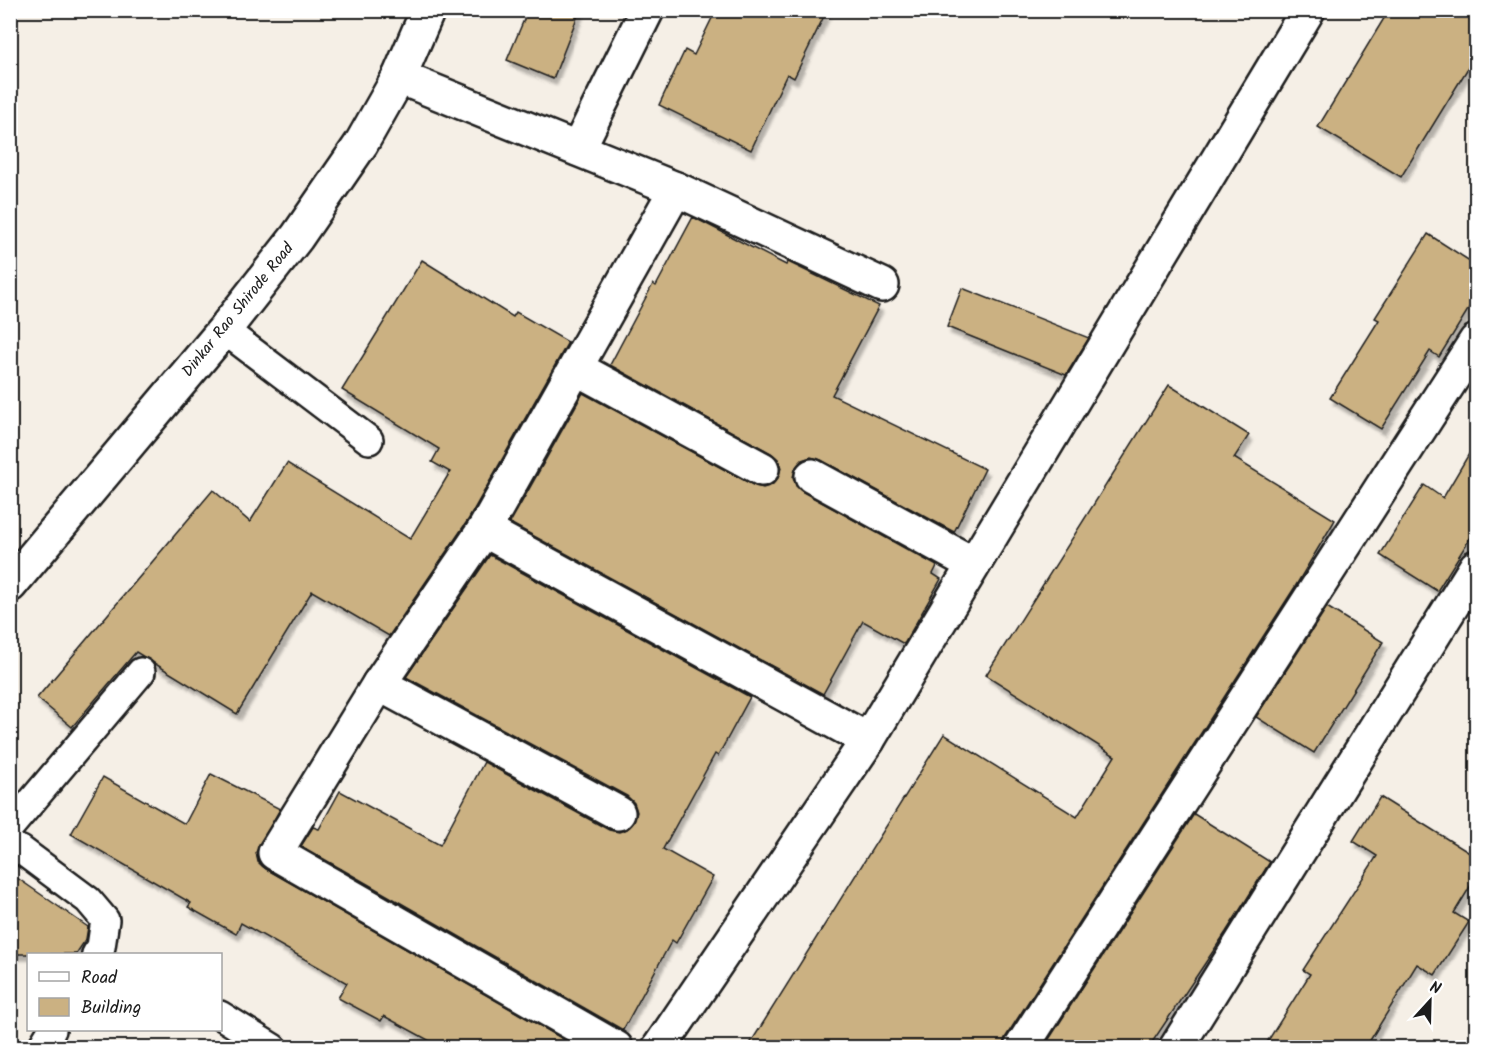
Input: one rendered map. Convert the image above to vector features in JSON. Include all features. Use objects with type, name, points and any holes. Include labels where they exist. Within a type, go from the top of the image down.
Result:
[{"type":"street","name":"Dinkar Rao Shirode Road","points":[[10,585],[224,330],[297,237],[361,144],[399,77],[428,10]]},
{"type":"street","points":[[578,149],[647,10]]},
{"type":"street","points":[[659,1047],[868,740],[1308,10]]},
{"type":"street","points":[[399,77],[676,189],[882,285]]},
{"type":"street","points":[[616,1047],[275,852],[379,684],[484,530],[676,189]]},
{"type":"street","points":[[1021,1047],[1476,341]]},
{"type":"street","points":[[576,368],[762,468]]},
{"type":"street","points":[[812,476],[973,564]]},
{"type":"street","points":[[484,530],[868,740]]},
{"type":"street","points":[[1176,1047],[1476,567]]},
{"type":"street","points":[[379,684],[618,813]]},
{"type":"lane","points":[[224,330],[369,440]]},
{"type":"lane","points":[[10,827],[141,672]]},
{"type":"lane","points":[[10,846],[21,850],[88,900],[105,920],[104,952]]},
{"type":"lane","points":[[222,1016],[273,1047]]},
{"type":"lane","points":[[41,1047],[51,1031]]},
{"type":"building","points":[[528,10],[580,10],[553,79],[507,60]]},
{"type":"building","points":[[716,10],[827,10],[794,78],[787,74],[751,150],[659,105],[685,50],[694,55]]},
{"type":"building","points":[[1389,10],[1476,10],[1476,55],[1401,177],[1318,127]]},
{"type":"building","points":[[693,217],[786,265],[788,262],[879,306],[832,395],[985,469],[954,532],[821,460],[811,457],[802,460],[796,467],[793,477],[796,486],[803,492],[937,566],[933,574],[941,579],[904,644],[863,621],[823,694],[510,523],[583,393],[753,485],[763,488],[772,485],[778,478],[781,468],[778,459],[771,453],[610,365],[653,284],[656,286]]},
{"type":"building","points":[[1428,234],[1476,265],[1476,297],[1439,357],[1430,351],[1381,429],[1330,398],[1379,320],[1375,318]]},
{"type":"building","points":[[422,260],[513,317],[516,312],[568,342],[468,520],[389,636],[312,591],[237,714],[136,652],[72,727],[37,698],[213,490],[250,522],[287,463],[410,539],[450,472],[432,462],[439,449],[342,390]]},
{"type":"building","points":[[962,288],[1089,338],[1066,375],[947,327]]},
{"type":"building","points":[[1169,385],[1249,435],[1234,458],[1335,520],[1295,587],[1005,1038],[1002,1047],[748,1047],[944,734],[1077,817],[1115,756],[986,675]]},
{"type":"building","points":[[1476,442],[1476,529],[1437,591],[1380,555],[1424,485],[1443,498]]},
{"type":"building","points":[[490,555],[750,697],[718,756],[715,754],[663,849],[713,877],[676,943],[672,940],[623,1030],[301,846],[313,827],[319,829],[340,791],[440,845],[484,762],[609,830],[619,832],[627,829],[634,822],[637,812],[634,803],[627,796],[406,677]]},
{"type":"building","points":[[1327,607],[1383,642],[1314,753],[1256,717]]},
{"type":"building","points":[[211,774],[280,809],[256,852],[258,862],[266,869],[577,1047],[441,1047],[384,1016],[381,1021],[338,998],[347,983],[241,923],[236,934],[188,907],[191,903],[71,834],[103,777],[185,824]]},
{"type":"building","points":[[1380,797],[1476,857],[1476,877],[1454,913],[1469,922],[1435,975],[1417,964],[1366,1047],[1264,1047],[1310,974],[1303,970],[1377,856],[1353,841]]},
{"type":"building","points":[[1194,814],[1270,862],[1226,932],[1149,1047],[1044,1047]]},
{"type":"building","points":[[10,873],[88,927],[86,939],[77,953],[10,954]]}]
